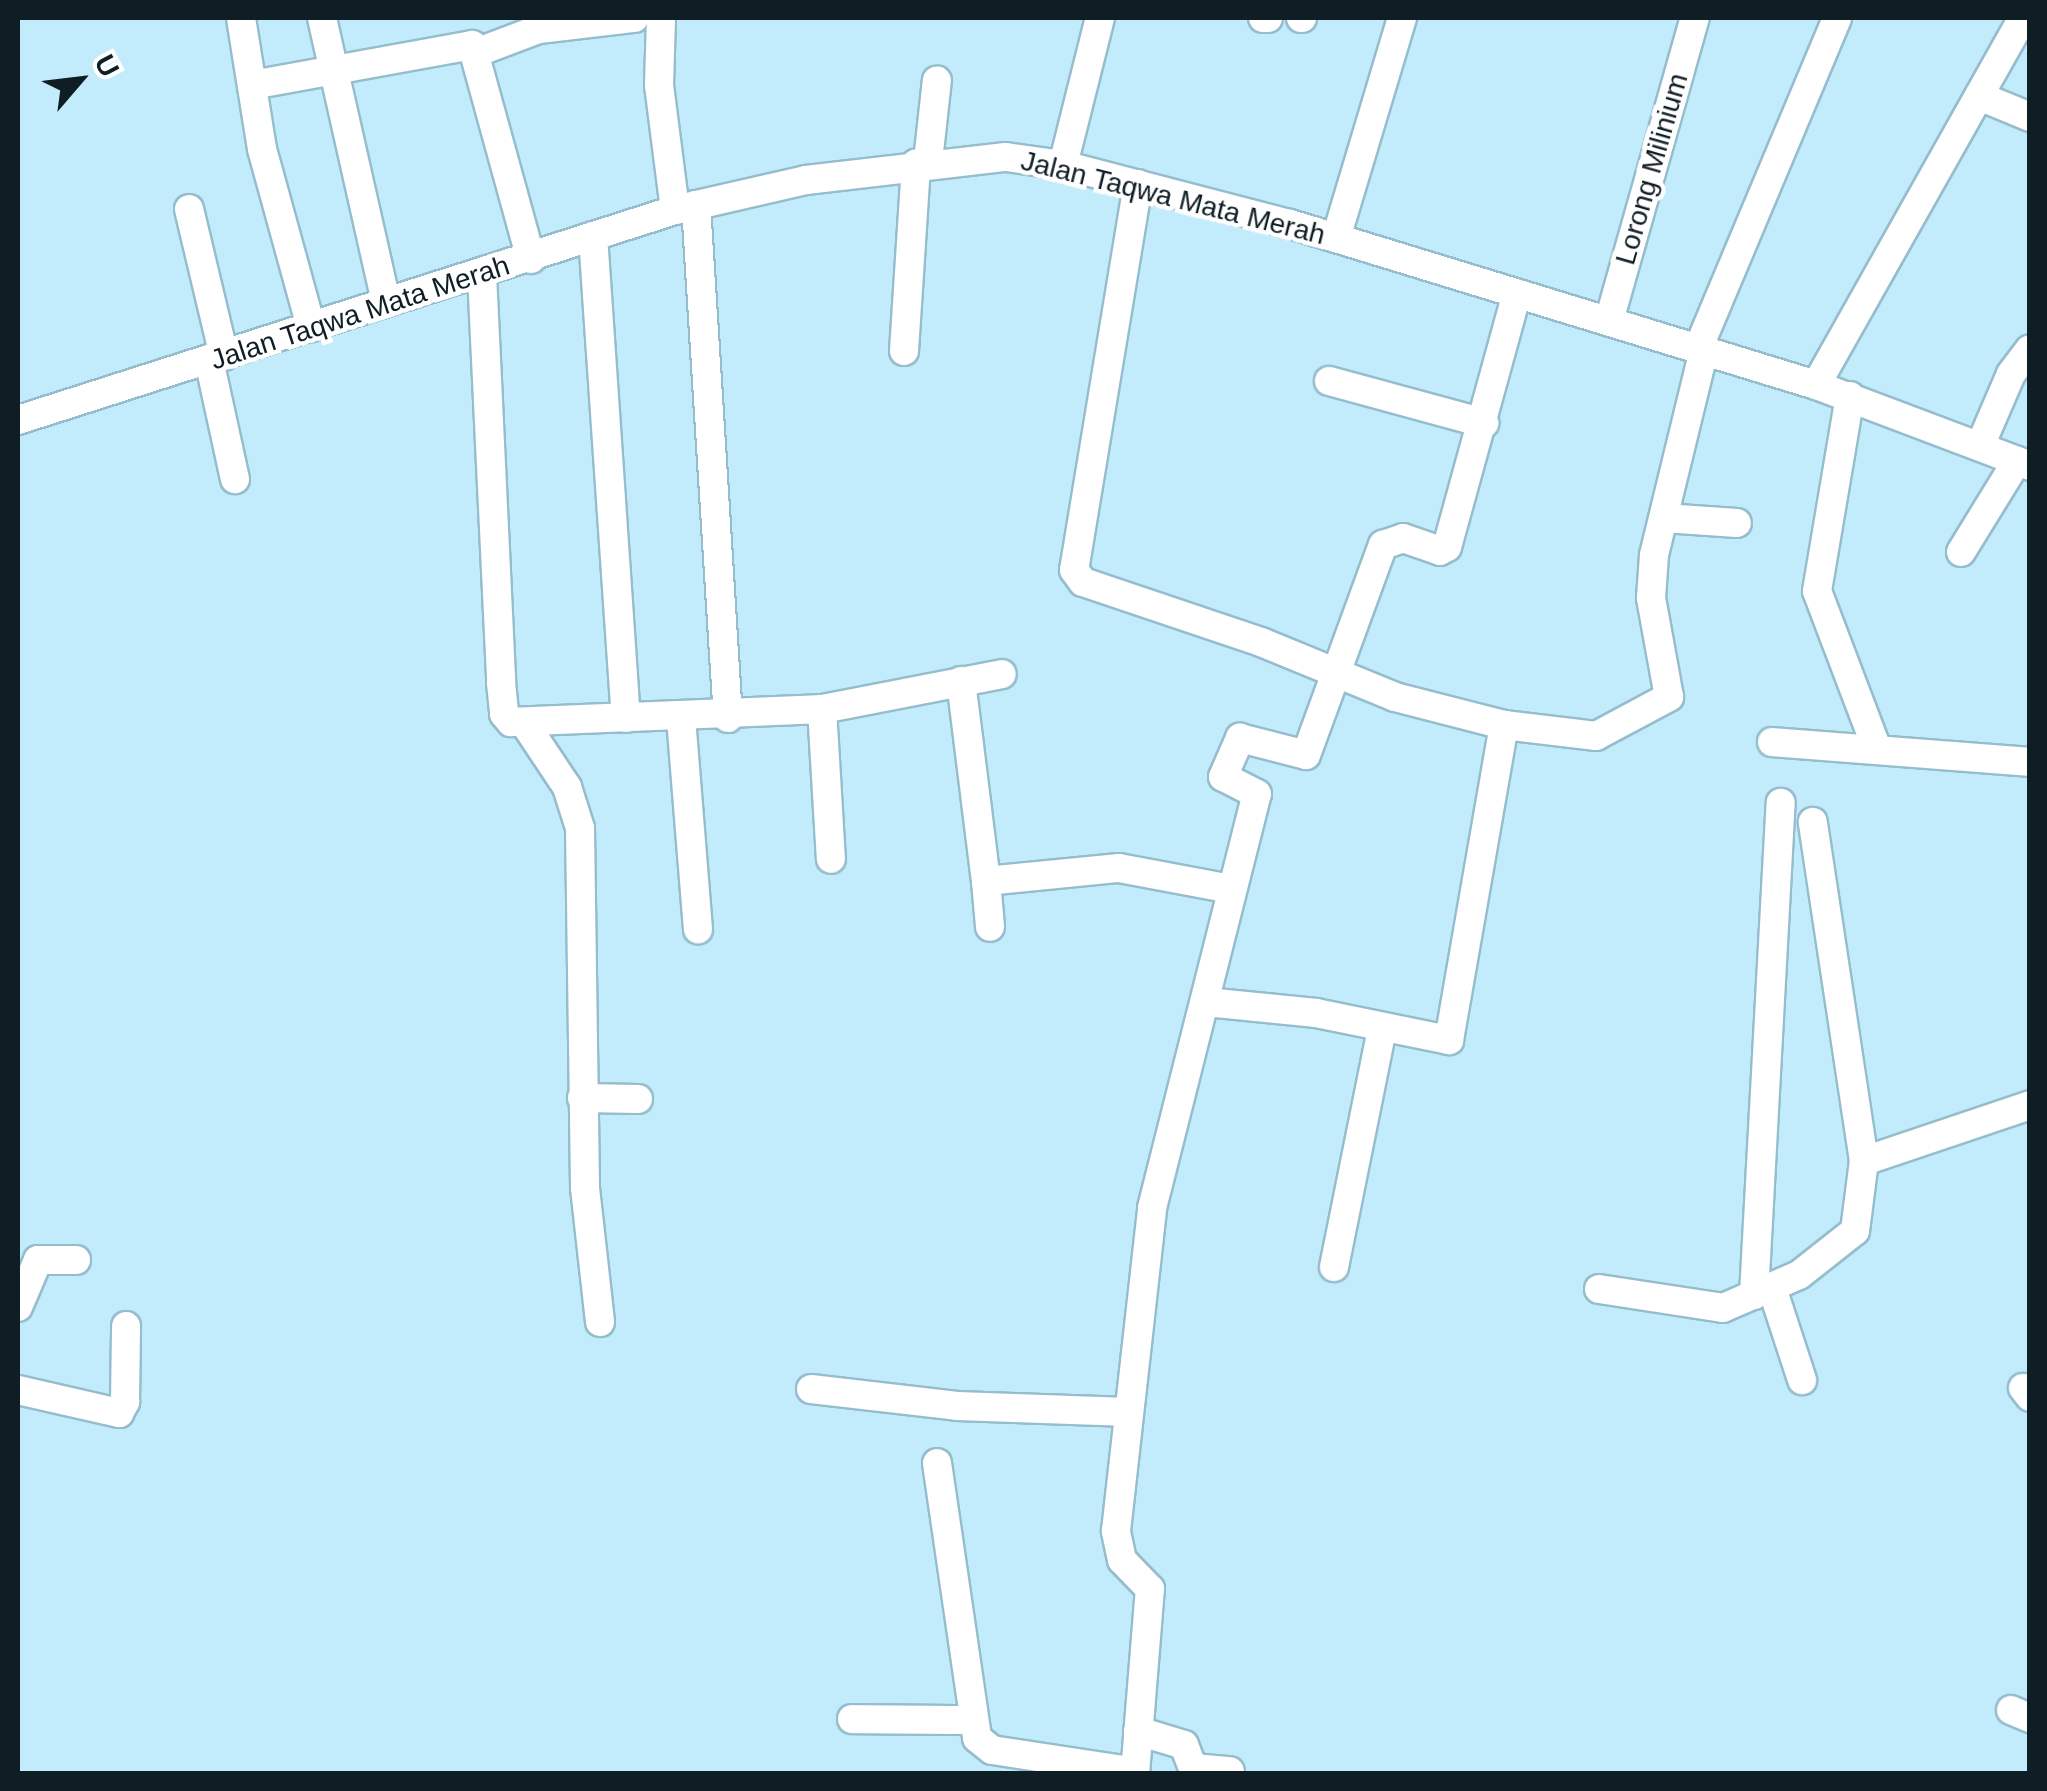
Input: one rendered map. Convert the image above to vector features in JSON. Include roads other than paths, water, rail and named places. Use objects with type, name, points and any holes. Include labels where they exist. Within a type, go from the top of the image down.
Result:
[{"type":"street","points":[[241,18],[262,149],[311,327]]},
{"type":"street","points":[[322,18],[330,69],[386,302]]},
{"type":"street","points":[[252,86],[454,44],[478,52],[539,29],[634,18]]},
{"type":"street","points":[[661,18],[659,85],[686,208],[728,718]]},
{"type":"street","points":[[1063,165],[1100,18]]},
{"type":"street","points":[[1336,238],[1402,18]]},
{"type":"street","name":"Lorong Milinium","points":[[1609,322],[1695,18]]},
{"type":"street","points":[[1138,184],[1074,570],[1083,582],[1395,697],[1504,725],[1596,736],[1669,696],[1652,598],[1664,518],[1701,349],[1838,18]]},
{"type":"street","points":[[1816,385],[2023,18]]},
{"type":"street","points":[[478,52],[532,259]]},
{"type":"street","points":[[904,352],[922,162],[936,80]]},
{"type":"street","points":[[1978,96],[2030,117]]},
{"type":"street","name":"Jalan Taqwa Mata Merah","points":[[18,420],[686,208],[922,162],[1006,157],[1063,165],[1336,238],[1850,396],[2023,464]]},
{"type":"street","points":[[188,209],[235,478]]},
{"type":"street","points":[[594,236],[626,718]]},
{"type":"street","points":[[482,274],[504,714],[525,724],[626,718],[728,718],[822,709],[1002,674]]},
{"type":"street","points":[[937,1464],[971,1720],[983,1746],[1135,1772],[1150,1589],[1122,1560],[1116,1530],[1152,1208],[1257,794],[1222,777],[1240,738],[1306,755],[1382,545],[1403,538],[1440,552],[1448,546],[1517,293]]},
{"type":"street","points":[[1980,446],[2010,374],[2030,349]]},
{"type":"street","points":[[1329,382],[1484,423]]},
{"type":"street","points":[[1850,396],[1817,591],[1876,749]]},
{"type":"street","points":[[1961,552],[2023,464]]},
{"type":"street","points":[[1664,518],[1737,522]]},
{"type":"street","points":[[961,681],[990,926]]},
{"type":"street","points":[[822,709],[831,859]]},
{"type":"street","points":[[680,718],[698,929]]},
{"type":"street","points":[[525,724],[567,787],[580,828],[582,1098],[600,1322]]},
{"type":"street","points":[[1206,1002],[1316,1012],[1443,1043],[1450,1038],[1504,725]]},
{"type":"street","points":[[1772,742],[2030,762]]},
{"type":"street","points":[[1781,803],[1763,1292],[1802,1380]]},
{"type":"street","points":[[1599,1289],[1710,1308],[1763,1292],[1823,1260],[1855,1231],[1864,1161],[1813,822]]},
{"type":"street","points":[[986,880],[1120,868],[1231,889]]},
{"type":"street","points":[[1334,1266],[1382,1030]]},
{"type":"street","points":[[582,1098],[638,1100]]},
{"type":"street","points":[[1864,1161],[2030,1106]]},
{"type":"street","points":[[18,1306],[38,1260],[76,1260]]},
{"type":"street","points":[[18,1390],[114,1415],[126,1402],[126,1326]]},
{"type":"street","points":[[811,1389],[958,1406],[1130,1400]]},
{"type":"street","points":[[852,1719],[971,1720]]},
{"type":"street","points":[[1138,1731],[1184,1744],[1193,1768],[1230,1771]]}]
